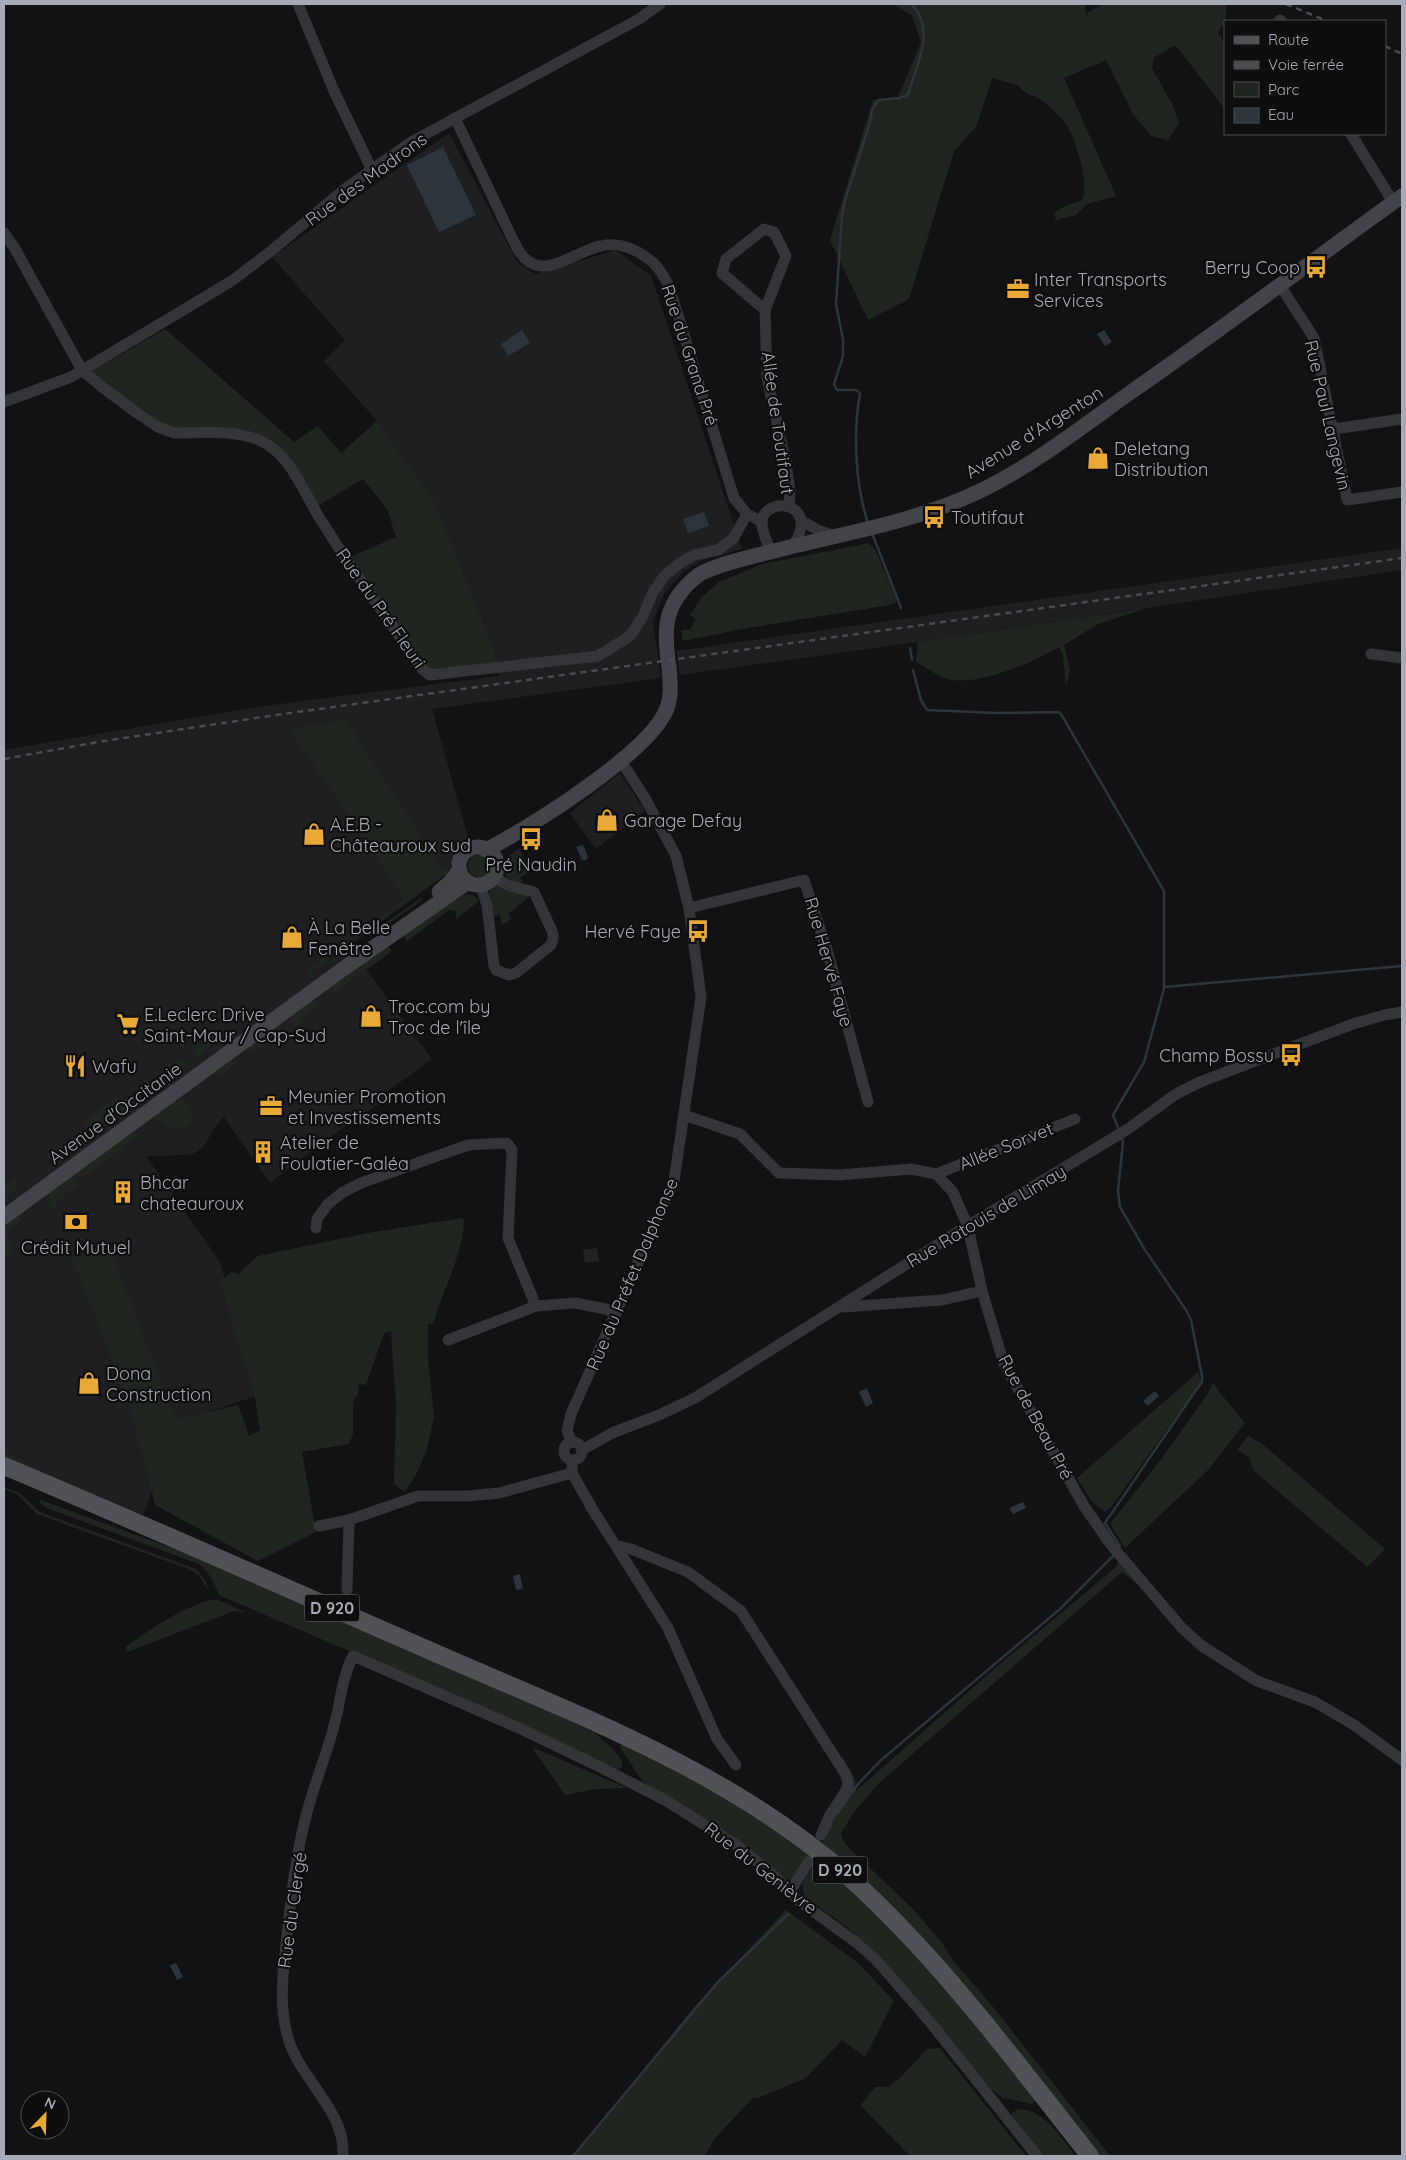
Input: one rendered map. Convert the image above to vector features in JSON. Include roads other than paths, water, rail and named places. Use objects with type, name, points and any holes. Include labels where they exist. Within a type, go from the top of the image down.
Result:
[{"type":"main road","name":"Avenue d'Argenton","points":[[621,761],[657,728],[668,706],[670,676],[665,632],[669,612],[682,591],[700,574],[771,552],[937,509],[1002,479],[1075,431],[1398,199]]},
{"type":"main road","name":"Avenue d'Occitanie","points":[[469,879],[460,859],[465,852],[473,848],[486,850],[530,826],[621,761]]},
{"type":"main road","name":"Avenue d'Occitanie","points":[[4,1209],[174,1083],[434,896],[451,881],[469,879],[488,882],[495,869],[530,826]]},
{"type":"main road","points":[[486,850],[494,857],[495,869]]},
{"type":"main road","name":"Avenue d'Occitanie","points":[[4,1217],[469,879]]},
{"type":"main road","name":"D 920","points":[[4,1466],[651,1748],[692,1769],[740,1798],[790,1831],[848,1876],[905,1931],[983,2021],[1090,2156]]},
{"type":"main road","name":"D 920","points":[[4,1475],[139,1528],[155,1531]]},
{"type":"street","points":[[298,4],[320,58],[372,170]]},
{"type":"street","name":"Rue des Madrons","points":[[4,402],[71,377],[233,280],[372,170],[411,142],[638,19],[660,4]]},
{"type":"street","name":"Rue du Grand Pré","points":[[456,118],[518,251],[529,262],[541,266],[555,265],[595,247],[616,245],[632,249],[650,258],[661,270],[669,286],[734,498],[747,514],[762,522]]},
{"type":"street","points":[[1352,135],[1398,199]]},
{"type":"street","name":"Allée de Toutifaut","points":[[764,310],[722,273],[726,259],[764,229],[774,232],[786,256],[764,310],[767,378],[786,463],[790,492],[789,506]]},
{"type":"street","name":"Rue du Pré Fleuri","points":[[4,233],[14,247],[82,370],[102,388],[136,413],[164,430],[174,433],[242,435],[262,441],[278,453],[291,469],[324,526],[422,670],[430,675],[598,656],[630,636],[643,616],[652,594],[664,576],[694,555],[718,550],[734,539],[747,514]]},
{"type":"street","name":"Rue Paul Langevin","points":[[1279,284],[1314,338],[1347,500],[1402,492]]},
{"type":"street","points":[[1334,429],[1402,419]]},
{"type":"street","points":[[771,552],[762,522],[768,510],[777,506],[789,506],[798,511],[802,521],[800,534],[792,547]]},
{"type":"street","points":[[802,521],[820,531],[837,536]]},
{"type":"street","points":[[1371,654],[1402,658]]},
{"type":"street","name":"Rue du Préfet Dalphonse","points":[[571,1442],[567,1430],[572,1414],[674,1181],[701,997],[689,908],[676,856],[645,798],[621,761]]},
{"type":"street","points":[[469,879],[488,905],[494,966],[496,970],[509,975],[516,972],[551,945],[553,933],[534,892],[507,885],[495,869]]},
{"type":"street","name":"Rue Hervé Faye","points":[[689,908],[804,880],[827,950],[868,1102]]},
{"type":"street","name":"Rue Ratouis de Limay","points":[[582,1450],[612,1433],[659,1415],[695,1398],[968,1227],[1108,1142],[1176,1094],[1200,1082],[1353,1024],[1402,1012]]},
{"type":"street","points":[[684,1114],[740,1134],[779,1173],[840,1175],[911,1169],[936,1174]]},
{"type":"street","name":"Allée Sorvet","points":[[936,1174],[1075,1118]]},
{"type":"street","points":[[316,1228],[317,1219],[321,1211],[343,1192],[403,1167],[474,1144],[502,1142],[511,1146],[508,1238],[536,1306]]},
{"type":"street","name":"Rue de Beau Pré","points":[[936,1174],[953,1192],[968,1227],[982,1291],[1004,1364],[1084,1506],[1111,1545],[1182,1628],[1202,1646],[1257,1681],[1315,1702],[1354,1725],[1402,1760]]},
{"type":"street","points":[[841,1307],[942,1300],[982,1291]]},
{"type":"street","points":[[448,1340],[536,1306],[575,1303],[606,1309],[616,1314]]},
{"type":"street","points":[[571,1442],[580,1444],[582,1450],[581,1456],[572,1460],[566,1456],[564,1450],[571,1442]]},
{"type":"street","points":[[572,1460],[572,1473],[668,1628],[718,1738],[736,1765]]},
{"type":"street","points":[[319,1526],[349,1520],[418,1496],[468,1496],[499,1493],[572,1473]]},
{"type":"street","points":[[347,1590],[349,1520]]},
{"type":"street","points":[[617,1546],[632,1548],[688,1572],[741,1611],[845,1773],[848,1782],[847,1789],[830,1815],[821,1835]]},
{"type":"street","name":"Rue du Genièvre","points":[[353,1656],[521,1729],[666,1800],[735,1844],[790,1892],[858,1943],[877,1962],[930,2022],[1037,2156]]},
{"type":"street","name":"Rue du Clergé","points":[[343,2156],[344,2148],[336,2121],[304,2070],[287,2037],[282,1990],[293,1884],[309,1807],[336,1721],[342,1687],[353,1656]]},
{"type":"street","points":[[790,1892],[809,1861]]},
{"type":"water","points":[[443,147],[476,215],[439,232],[407,165]]},
{"type":"water","points":[[522,330],[530,343],[508,356],[501,344]]},
{"type":"water","points":[[1104,330],[1112,342],[1105,346],[1097,334]]},
{"type":"water","points":[[704,512],[709,526],[688,533],[683,519]]},
{"type":"water","points":[[583,845],[588,857],[586,860],[582,860],[576,847]]},
{"type":"water","points":[[867,1388],[873,1403],[866,1407],[859,1392]]},
{"type":"water","points":[[1155,1391],[1159,1396],[1148,1406],[1143,1401]]},
{"type":"water","points":[[1023,1502],[1026,1508],[1013,1514],[1009,1508]]},
{"type":"water","points":[[520,1574],[523,1589],[516,1590],[513,1576]]},
{"type":"water","points":[[176,1963],[183,1977],[177,1980],[170,1965]]},
{"type":"waterway","points":[[868,523],[860,492],[856,458],[856,425],[860,393],[856,390],[837,390],[834,384],[843,356],[843,340],[836,304],[842,215],[872,111],[878,100],[908,95],[924,36],[919,14],[911,4]]},
{"type":"waterway","points":[[872,533],[901,608]]},
{"type":"waterway","points":[[910,648],[912,660]]},
{"type":"waterway","points":[[913,670],[921,700],[927,710],[996,713],[1058,712],[1061,714],[1164,891],[1164,989],[1144,1062],[1113,1115],[1119,1130]]},
{"type":"waterway","points":[[1164,987],[1402,966]]},
{"type":"waterway","points":[[1120,1546],[1105,1523],[1202,1382],[1191,1320],[1145,1250],[1120,1207],[1118,1191],[1122,1138]]},
{"type":"waterway","points":[[837,1814],[858,1784],[880,1761],[1060,1609],[1113,1556]]},
{"type":"waterway","points":[[573,2156],[717,1983],[788,1914]]},
{"type":"railway","points":[[1286,4],[1325,20]]},
{"type":"railway","points":[[1386,46],[1402,54]]},
{"type":"railway","points":[[4,759],[104,741],[276,715],[1402,558]]},
{"type":"place","name":"Berry Coop","points":[[1316,267]]},
{"type":"place","name":"Inter Transports Services","points":[[1018,289]]},
{"type":"place","name":"Deletang Distribution","points":[[1098,458]]},
{"type":"place","name":"Toutifaut","points":[[934,517]]},
{"type":"place","name":"Garage Defay","points":[[607,820]]},
{"type":"place","name":"A.E.B - Châteauroux sud","points":[[314,834]]},
{"type":"place","name":"Pré Naudin","points":[[531,839]]},
{"type":"place","name":"Hervé Faye","points":[[698,931]]},
{"type":"place","name":"À La Belle Fenêtre","points":[[292,937]]},
{"type":"place","name":"Troc.com by Troc de l'île","points":[[371,1016]]},
{"type":"place","name":"E.Leclerc Drive Saint-Maur / Cap-Sud","points":[[128,1024]]},
{"type":"place","name":"Champ Bossu","points":[[1291,1055]]},
{"type":"place","name":"Wafu","points":[[75,1066]]},
{"type":"place","name":"Meunier Promotion et Investissements","points":[[271,1106]]},
{"type":"place","name":"Atelier de Foulatier-Galéa","points":[[263,1152]]},
{"type":"place","name":"Bhcar chateauroux","points":[[123,1192]]},
{"type":"place","name":"Crédit Mutuel","points":[[76,1222]]},
{"type":"place","name":"Dona Construction","points":[[89,1383]]}]
